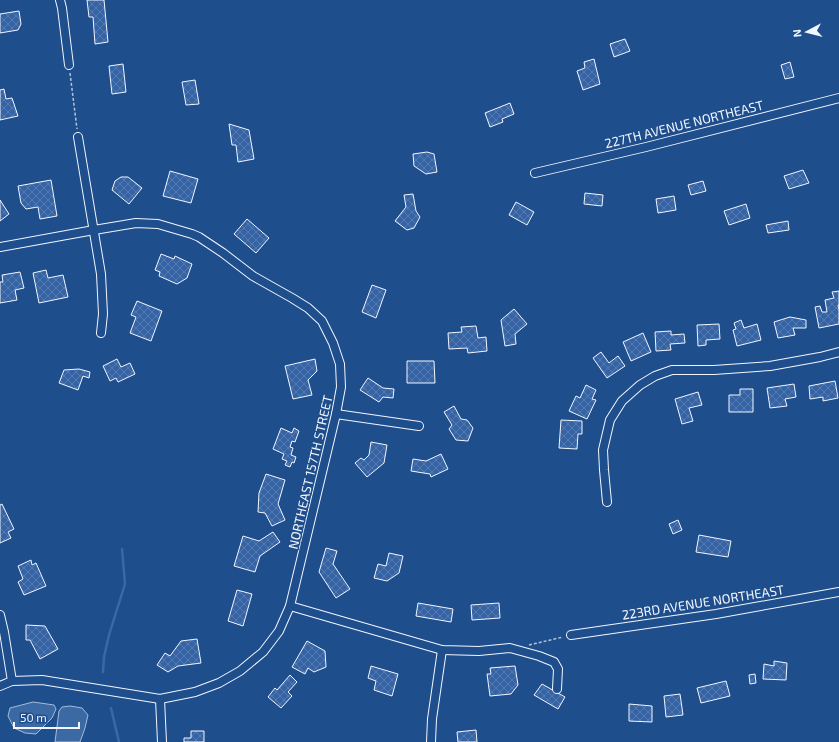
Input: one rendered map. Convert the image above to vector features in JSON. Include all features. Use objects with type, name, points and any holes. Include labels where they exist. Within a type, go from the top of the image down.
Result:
[{"type":"street","points":[[60,0],[69,65]]},
{"type":"street","name":"227TH AVENUE NORTHEAST","points":[[535,173],[646,147],[839,98]]},
{"type":"street","points":[[78,137],[101,274],[103,314],[101,332]]},
{"type":"street","name":"NORTHEAST 157TH STREET","points":[[94,230],[136,223],[158,224],[199,237],[253,276],[308,308],[322,321],[333,342],[340,364],[341,387],[336,414],[290,606]]},
{"type":"street","points":[[0,247],[94,230]]},
{"type":"street","points":[[607,502],[603,450],[610,420],[622,401],[640,385],[655,376],[672,370],[714,370],[770,366],[820,358],[839,352]]},
{"type":"street","points":[[336,414],[419,426]]},
{"type":"street","name":"223RD AVENUE NORTHEAST","points":[[571,635],[716,614],[839,592]]},
{"type":"street","points":[[0,686],[12,681],[42,680],[160,699],[195,692],[219,683],[240,671],[263,652],[279,631],[290,606],[442,650],[478,651],[510,648],[539,656],[554,662],[558,669],[557,689]]},
{"type":"street","points":[[0,615],[12,681]]},
{"type":"street","points":[[431,742],[432,719],[442,650]]},
{"type":"street","points":[[160,699],[162,742]]},
{"type":"path","points":[[69,65],[78,137]]},
{"type":"path","points":[[510,648],[571,635]]},
{"type":"water","points":[[33,702],[54,705],[56,709],[52,718],[36,734],[25,733],[14,728],[8,716],[10,708]]},
{"type":"water","points":[[70,706],[82,708],[88,715],[80,742],[55,742],[59,711],[62,707]]},
{"type":"building","points":[[87,0],[104,0],[108,42],[95,44],[93,17],[89,17]]},
{"type":"building","points":[[19,11],[21,24],[18,30],[0,33],[0,14]]},
{"type":"building","points":[[625,39],[630,51],[614,57],[610,44]]},
{"type":"building","points":[[594,59],[600,84],[583,90],[577,71],[585,68],[584,62]]},
{"type":"building","points":[[790,62],[794,77],[785,79],[781,65]]},
{"type":"building","points":[[123,64],[126,92],[112,94],[109,66]]},
{"type":"building","points":[[195,80],[199,104],[186,105],[182,82]]},
{"type":"building","points":[[4,89],[6,99],[12,98],[18,116],[0,120],[0,90]]},
{"type":"building","points":[[510,103],[514,114],[502,119],[503,122],[490,127],[485,113]]},
{"type":"building","points":[[229,124],[249,130],[254,159],[238,162],[236,145],[232,145]]},
{"type":"building","points":[[427,152],[434,154],[437,172],[426,174],[414,166],[413,154]]},
{"type":"building","points":[[803,170],[809,183],[789,189],[784,176]]},
{"type":"building","points":[[170,171],[198,179],[191,203],[163,196]]},
{"type":"building","points":[[121,177],[128,177],[142,188],[129,204],[112,190],[115,181]]},
{"type":"building","points":[[51,180],[57,216],[40,219],[38,207],[26,209],[21,203],[18,186]]},
{"type":"building","points":[[703,181],[706,191],[691,195],[688,185]]},
{"type":"building","points":[[585,193],[603,195],[602,206],[584,204]]},
{"type":"building","points":[[413,194],[416,211],[420,217],[414,228],[407,230],[395,221],[406,207],[404,195]]},
{"type":"building","points":[[674,196],[676,210],[658,213],[656,199]]},
{"type":"building","points":[[0,200],[9,214],[0,221]]},
{"type":"building","points":[[516,202],[534,212],[527,225],[509,215]]},
{"type":"building","points":[[746,204],[750,218],[729,225],[724,211]]},
{"type":"building","points":[[247,219],[269,238],[256,253],[234,234]]},
{"type":"building","points":[[788,221],[789,230],[768,233],[766,225]]},
{"type":"building","points":[[161,254],[174,259],[175,256],[192,264],[187,278],[177,284],[159,276],[160,272],[155,270]]},
{"type":"building","points":[[46,270],[48,278],[63,275],[68,297],[39,303],[33,273]]},
{"type":"building","points":[[20,272],[24,288],[15,290],[17,300],[0,303],[0,282],[3,282],[2,275]]},
{"type":"building","points":[[372,285],[386,290],[376,318],[362,312]]},
{"type":"building","points":[[839,291],[839,324],[819,328],[815,307],[820,306],[822,312],[827,312],[825,300],[834,298],[832,292]]},
{"type":"building","points":[[137,301],[162,311],[151,341],[130,333],[136,317],[131,315]]},
{"type":"building","points":[[514,309],[527,324],[515,334],[516,344],[505,346],[501,320]]},
{"type":"building","points":[[790,317],[806,320],[806,328],[793,328],[795,335],[778,338],[774,322]]},
{"type":"building","points":[[741,320],[744,328],[757,324],[761,340],[737,346],[733,330],[736,329],[734,323]]},
{"type":"building","points":[[719,324],[720,339],[706,340],[706,345],[698,346],[697,325]]},
{"type":"building","points":[[476,326],[478,338],[486,337],[487,351],[468,353],[467,348],[449,349],[448,333],[462,332],[461,327]]},
{"type":"building","points":[[671,331],[671,335],[684,334],[685,343],[670,344],[671,350],[656,351],[655,332]]},
{"type":"building","points":[[643,333],[651,352],[631,361],[623,342]]},
{"type":"building","points":[[601,352],[609,363],[618,356],[625,366],[607,378],[593,358]]},
{"type":"building","points":[[117,359],[121,367],[130,363],[135,374],[118,382],[116,378],[110,381],[103,366]]},
{"type":"building","points":[[315,359],[317,371],[308,380],[312,395],[293,399],[285,366]]},
{"type":"building","points":[[407,361],[434,361],[435,383],[407,383]]},
{"type":"building","points":[[79,369],[90,372],[89,378],[83,376],[78,390],[59,383],[64,370]]},
{"type":"building","points":[[368,378],[383,388],[394,389],[393,398],[383,397],[379,402],[360,390]]},
{"type":"building","points":[[835,381],[838,398],[823,401],[823,397],[810,399],[809,386]]},
{"type":"building","points":[[794,384],[796,397],[785,399],[787,406],[770,408],[767,388]]},
{"type":"building","points":[[586,385],[596,390],[592,399],[596,400],[587,419],[569,411],[576,396],[580,398]]},
{"type":"building","points":[[740,389],[753,389],[753,412],[729,412],[729,395],[740,395]]},
{"type":"building","points":[[698,392],[702,405],[689,408],[693,421],[682,424],[675,399]]},
{"type":"building","points":[[454,406],[461,419],[467,420],[473,428],[468,441],[456,440],[449,429],[452,425],[444,412]]},
{"type":"building","points":[[561,420],[582,421],[582,434],[578,434],[577,449],[559,448]]},
{"type":"building","points":[[281,428],[292,433],[294,428],[299,431],[295,442],[292,441],[290,447],[293,448],[291,455],[296,457],[294,463],[292,462],[290,467],[285,465],[287,461],[282,459],[284,454],[273,449]]},
{"type":"building","points":[[371,442],[387,445],[384,463],[367,477],[355,463],[361,458],[364,460],[369,455]]},
{"type":"building","points":[[441,454],[448,469],[431,477],[430,474],[411,471],[413,459],[426,461]]},
{"type":"building","points":[[266,474],[285,480],[278,504],[285,520],[272,526],[265,513],[258,512],[259,493]]},
{"type":"building","points":[[2,504],[14,529],[8,532],[11,538],[0,543],[0,505]]},
{"type":"building","points":[[678,520],[682,530],[673,534],[669,524]]},
{"type":"building","points":[[273,532],[280,542],[260,556],[255,572],[234,566],[243,536],[259,541]]},
{"type":"building","points":[[699,535],[731,541],[728,557],[696,552]]},
{"type":"building","points":[[326,548],[337,551],[333,564],[350,589],[336,598],[319,572]]},
{"type":"building","points":[[389,553],[403,556],[399,573],[387,581],[374,578],[378,564],[386,566]]},
{"type":"building","points":[[31,560],[32,565],[36,563],[46,586],[24,595],[18,582],[23,579],[18,566]]},
{"type":"building","points":[[237,590],[252,594],[243,626],[228,621]]},
{"type":"building","points":[[418,603],[453,609],[451,622],[416,616]]},
{"type":"building","points":[[499,603],[500,618],[472,620],[471,605]]},
{"type":"building","points":[[26,625],[45,626],[58,649],[40,659],[30,640],[26,640]]},
{"type":"building","points":[[197,639],[201,663],[178,666],[168,672],[157,665],[165,653],[170,656],[181,641]]},
{"type":"building","points":[[307,641],[325,651],[326,667],[314,672],[308,668],[305,674],[292,667]]},
{"type":"building","points":[[774,661],[787,663],[786,680],[763,679],[764,664],[774,666]]},
{"type":"building","points":[[371,666],[398,674],[392,696],[374,690],[376,681],[368,678]]},
{"type":"building","points":[[515,666],[518,685],[511,694],[490,696],[487,674],[491,674],[490,668]]},
{"type":"building","points":[[755,674],[756,683],[750,684],[749,675]]},
{"type":"building","points":[[290,675],[297,682],[288,692],[292,696],[281,708],[268,697],[275,688],[277,690]]},
{"type":"building","points":[[726,681],[730,696],[701,703],[697,688]]},
{"type":"building","points":[[542,684],[565,697],[558,709],[534,695]]},
{"type":"building","points":[[680,694],[683,715],[666,717],[664,696]]},
{"type":"building","points":[[629,704],[652,706],[652,722],[629,721]]},
{"type":"building","points":[[476,730],[477,742],[458,742],[457,732]]},
{"type":"building","points":[[191,731],[204,731],[204,742],[184,742],[184,738],[191,738]]},
{"type":"waterway","points":[[103,672],[104,657],[109,635],[125,584],[122,549]]},
{"type":"waterway","points":[[111,708],[119,742]]}]
